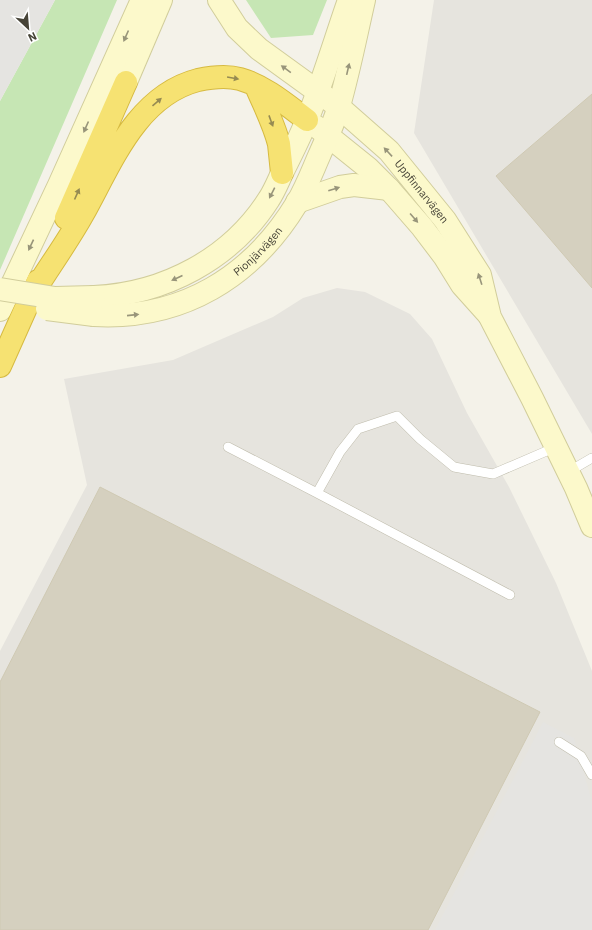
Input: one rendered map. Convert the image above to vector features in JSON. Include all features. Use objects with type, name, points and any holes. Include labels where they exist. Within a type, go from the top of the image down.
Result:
[{"type":"highway","points":[[32,293],[82,215],[118,148],[140,118],[155,104],[177,88],[192,82],[209,78],[224,76],[240,79],[256,86],[281,101],[307,120]]},
{"type":"highway","points":[[0,366],[126,82]]},
{"type":"highway","points":[[256,86],[275,132],[282,173]]},
{"type":"main road","points":[[0,310],[59,185],[142,0]]},
{"type":"main road","points":[[126,82],[161,0]]},
{"type":"main road","name":"Uppfinnarvägen","points":[[219,0],[238,28],[259,49],[339,107],[389,151],[445,220],[480,275],[490,317],[556,447],[592,526]]},
{"type":"main road","name":"Pionjärvägen","points":[[0,302],[94,306],[114,296],[163,284],[207,263],[228,246],[249,227],[270,198],[307,120],[350,0]]},
{"type":"main road","name":"Pionjärvägen","points":[[0,289],[94,306],[115,316],[144,314],[168,308],[194,298],[218,285],[238,271],[264,247],[277,232],[297,202],[328,135],[339,107],[364,0]]},
{"type":"main road","name":"Uppfinnarvägen","points":[[307,120],[368,168],[389,189],[440,250],[462,285],[490,317]]},
{"type":"main road","points":[[297,202],[340,187],[354,185],[389,189]]},
{"type":"lane","points":[[317,492],[340,452],[358,429],[397,416],[454,467],[493,474],[556,447]]},
{"type":"lane","points":[[228,447],[317,492],[510,595]]},
{"type":"lane","points":[[568,472],[592,458]]},
{"type":"lane","points":[[559,742],[581,756],[592,775]]},
{"type":"shaded area","points":[[0,0],[55,0],[0,101]]},
{"type":"shaded area","points":[[434,0],[592,0],[592,434],[414,133]]},
{"type":"shaded area","points":[[337,288],[365,292],[410,314],[432,339],[467,413],[509,487],[556,583],[592,671],[592,930],[0,930],[0,651],[87,485],[64,379],[173,360],[273,317],[303,298]]},
{"type":"shaded area","points":[[543,722],[574,738],[592,802],[592,930],[435,930]]},
{"type":"green space","points":[[55,0],[117,0],[0,270],[0,101]]},
{"type":"green space","points":[[246,0],[327,0],[313,35],[271,38]]},
{"type":"building","points":[[592,94],[592,288],[496,176]]},
{"type":"building","points":[[100,487],[540,712],[428,930],[0,930],[0,682]]}]
